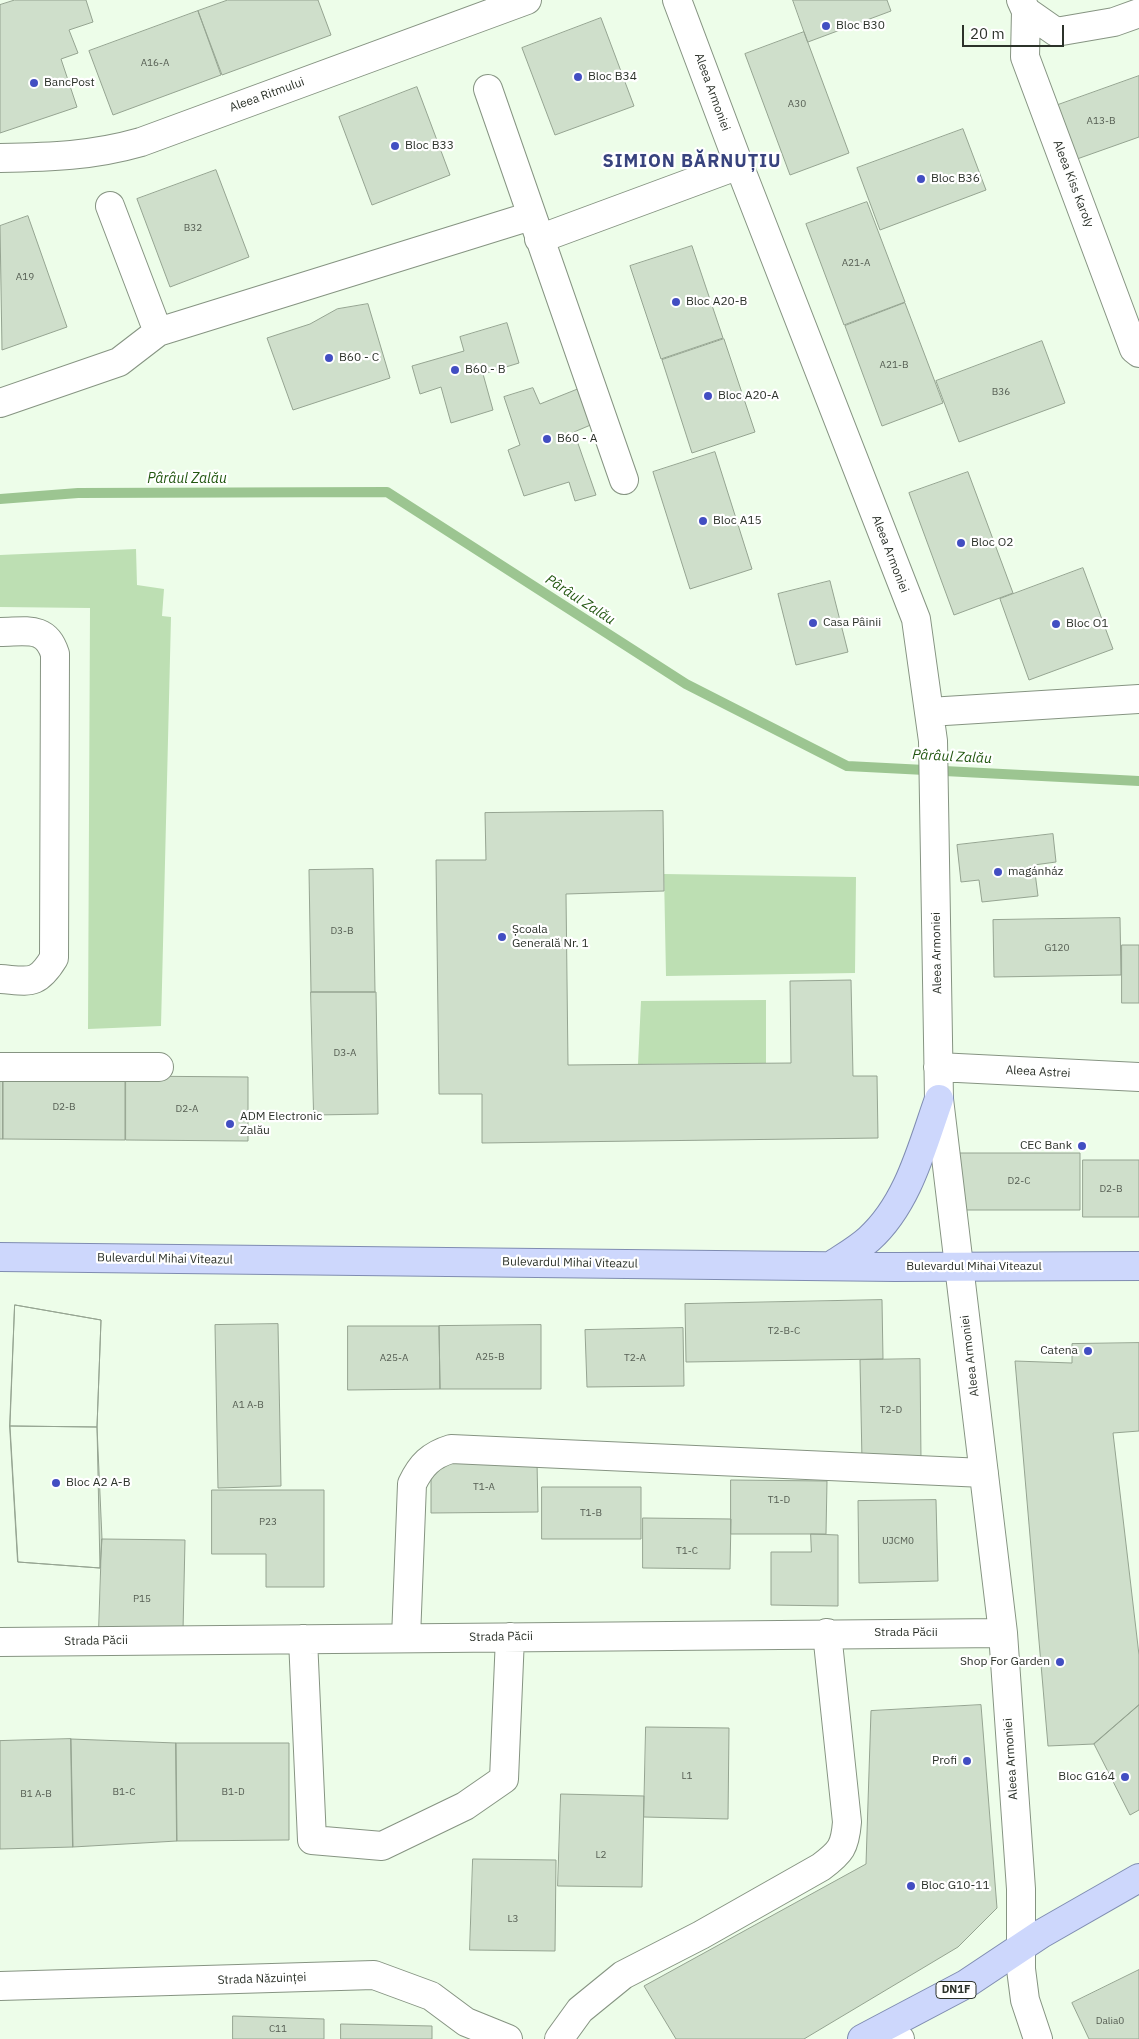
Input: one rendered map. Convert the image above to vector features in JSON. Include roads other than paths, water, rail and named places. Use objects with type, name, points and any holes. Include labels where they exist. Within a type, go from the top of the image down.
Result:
[{"type":"main road","points":[[832,1265],[870,1239],[895,1208],[917,1163],[939,1099]]},
{"type":"main road","name":"Bulevardul Mihai Viteazul","points":[[0,1258],[960,1267],[1139,1266]]},
{"type":"main road","name":"DN1F","points":[[862,2039],[893,2033],[1061,1921],[1139,1878]]},
{"type":"street","name":"Aleea Ritmului","points":[[0,158],[68,156],[107,152],[141,142],[527,0]]},
{"type":"street","name":"Aleea Armoniei","points":[[678,0],[738,165],[916,619],[933,741],[939,1099],[1002,1633],[1021,1889],[1021,1947],[1025,2000],[1038,2039]]},
{"type":"street","points":[[1023,5],[1056,32],[1114,22],[1139,13]]},
{"type":"street","name":"Aleea Kiss Karoly","points":[[1023,5],[1025,57],[1137,351]]},
{"type":"street","points":[[488,89],[624,480]]},
{"type":"street","points":[[0,403],[119,362],[158,332],[535,228],[738,165]]},
{"type":"street","points":[[110,206],[158,332]]},
{"type":"street","points":[[0,632],[40,632],[51,641],[54,654],[54,958],[44,974],[31,981],[0,979]]},
{"type":"street","points":[[929,712],[1139,698]]},
{"type":"street","points":[[0,1066],[159,1067]]},
{"type":"street","name":"Aleea Astrei","points":[[938,1067],[1139,1077]]},
{"type":"street","points":[[406,1638],[409,1500],[412,1484],[418,1470],[428,1460],[438,1453],[451,1449],[984,1473]]},
{"type":"street","points":[[558,2039],[580,2010],[623,1975],[701,1935],[821,1867],[839,1854],[846,1840],[847,1822],[827,1633]]},
{"type":"street","name":"Strada Păcii","points":[[0,1642],[827,1633],[1002,1633]]},
{"type":"street","points":[[303,1639],[312,1840],[382,1846],[465,1806],[504,1779],[510,1637]]},
{"type":"street","name":"Strada Năzuinței","points":[[0,1986],[374,1975],[431,1996],[466,2022],[508,2039]]},
{"type":"waterway","name":"Pârâul Zalău","points":[[0,499],[78,493],[387,492],[686,684],[847,766],[1139,781]]},
{"type":"place","name":"Bloc B30","points":[[826,26]]},
{"type":"place","name":"Bloc B34","points":[[578,77]]},
{"type":"place","name":"BancPost","points":[[34,83]]},
{"type":"place","name":"Bloc B33","points":[[395,146]]},
{"type":"place","name":"Bloc B36","points":[[921,179]]},
{"type":"place","name":"Bloc A20-B","points":[[676,302]]},
{"type":"place","name":"B60 - C","points":[[329,358]]},
{"type":"place","name":"B60 - B","points":[[455,370]]},
{"type":"place","name":"Bloc A20-A","points":[[708,396]]},
{"type":"place","name":"B60 - A","points":[[547,439]]},
{"type":"place","name":"Bloc A15","points":[[703,521]]},
{"type":"place","name":"Bloc O2","points":[[961,543]]},
{"type":"place","name":"Casa Pâinii","points":[[813,623]]},
{"type":"place","name":"Bloc O1","points":[[1056,624]]},
{"type":"place","name":"magánház","points":[[998,872]]},
{"type":"place","name":"Școala Generală Nr. 1","points":[[502,937]]},
{"type":"place","name":"ADM Electronic Zalău","points":[[230,1124]]},
{"type":"place","name":"CEC Bank","points":[[1082,1146]]},
{"type":"place","name":"Catena","points":[[1088,1351]]},
{"type":"place","name":"Bloc A2 A-B","points":[[56,1483]]},
{"type":"place","name":"Shop For Garden","points":[[1060,1662]]},
{"type":"place","name":"Profi","points":[[967,1761]]},
{"type":"place","name":"Bloc G164","points":[[1125,1777]]},
{"type":"place","name":"Bloc G10-11","points":[[911,1886]]},
{"type":"district","name":"SIMION BĂRNUȚIU","points":[[692,162]]}]
